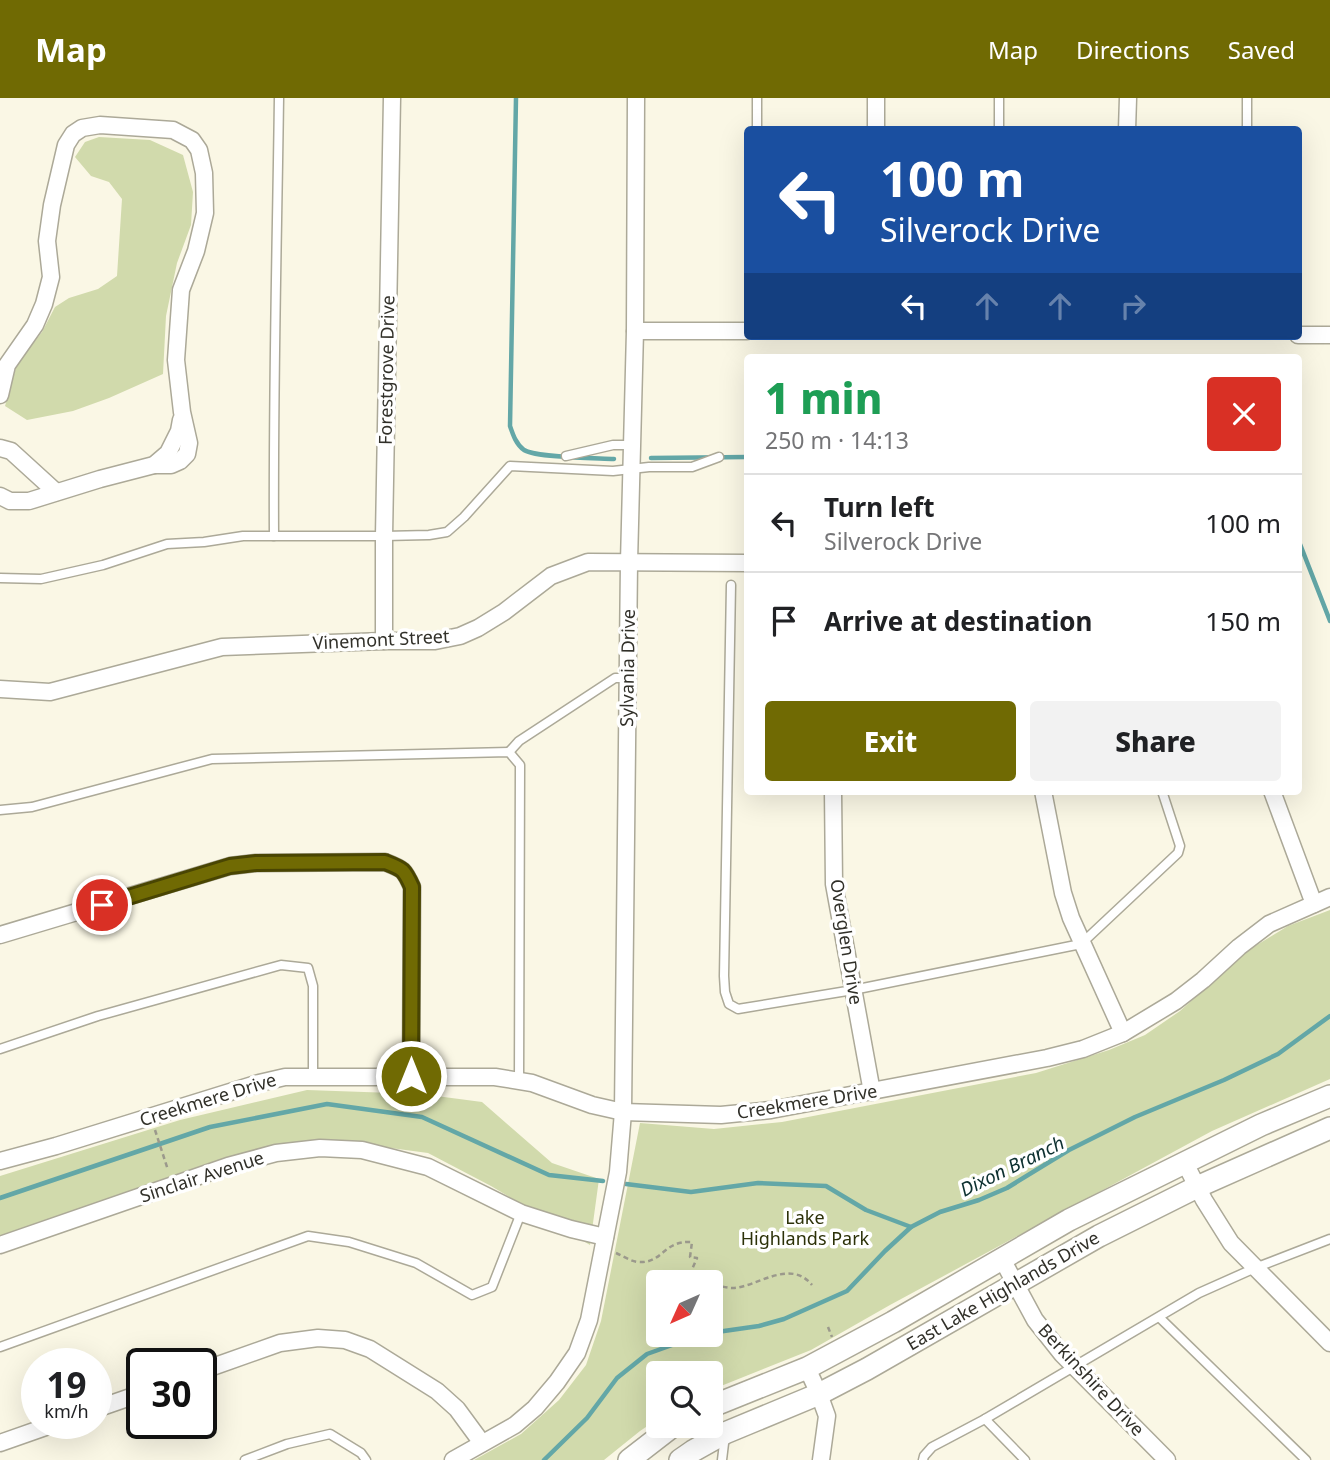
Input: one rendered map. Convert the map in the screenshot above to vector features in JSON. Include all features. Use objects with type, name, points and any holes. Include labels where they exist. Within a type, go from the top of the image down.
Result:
[{"type":"main road","name":"East Lake Highlands Drive","points":[[723,1402],[807,1368],[893,1322],[1069,1220],[1261,1125],[1330,1096]]},
{"type":"main road","name":"East Lake Highlands Drive","points":[[680,1460],[725,1433],[819,1394],[867,1369],[1099,1236],[1197,1187],[1330,1128]]},
{"type":"main road","points":[[629,1460],[657,1438]]},
{"type":"street","name":"Forestgrove Drive","points":[[384,641],[392,98]]},
{"type":"street","name":"Sylvania Drive","points":[[453,1460],[515,1424],[535,1408],[577,1353],[589,1320],[618,1172],[623,1112],[636,98]]},
{"type":"street","points":[[876,98],[876,126]]},
{"type":"street","points":[[1127,126],[1128,98]]},
{"type":"street","points":[[0,395],[7,365],[35,325],[44,304],[51,277],[47,241],[52,205],[66,145],[73,134],[82,128],[100,125],[173,130],[192,140],[200,150],[204,173],[205,213],[196,251],[181,290],[176,360],[181,412],[189,443],[187,454],[171,465],[154,465],[29,501],[10,501],[0,496]]},
{"type":"street","points":[[635,331],[744,331]]},
{"type":"street","points":[[1302,335],[1330,335]]},
{"type":"street","points":[[0,448],[11,452],[56,492]]},
{"type":"street","name":"Vinemont Street","points":[[0,689],[50,692],[222,647],[435,641],[460,636],[504,612],[551,576],[587,562],[744,563]]},
{"type":"street","name":"Overglen Drive","points":[[833,795],[834,884],[872,1092]]},
{"type":"street","points":[[1044,795],[1063,893],[1081,944],[1123,1033]]},
{"type":"street","points":[[1273,795],[1314,904]]},
{"type":"street","points":[[0,935],[230,866],[256,863],[385,862],[401,868],[407,874],[412,887],[411,1076]]},
{"type":"street","name":"Creekmere Drive","points":[[0,1161],[285,1077],[495,1077],[532,1083],[592,1105],[623,1112],[721,1115],[771,1110],[1046,1058],[1083,1049],[1123,1033],[1176,1001],[1269,924],[1330,897]]},
{"type":"street","name":"Sinclair Avenue","points":[[0,1245],[228,1166],[276,1153],[320,1148],[362,1150],[428,1167],[521,1213],[604,1243]]},
{"type":"street","points":[[1185,1163],[1231,1243],[1330,1343]]},
{"type":"street","name":"Berkinshire Drive","points":[[1002,1259],[1035,1320],[1062,1354],[1167,1460]]},
{"type":"street","points":[[217,1365],[280,1343],[318,1338],[345,1340],[370,1349],[437,1391],[457,1409],[482,1443]]},
{"type":"street","points":[[807,1368],[827,1416],[821,1460]]},
{"type":"street","points":[[0,1443],[21,1436]]},
{"type":"lane","points":[[274,536],[273,436],[279,98]]},
{"type":"lane","points":[[757,98],[757,126]]},
{"type":"lane","points":[[999,98],[999,126]]},
{"type":"lane","points":[[1247,98],[1247,126]]},
{"type":"lane","points":[[566,456],[613,445],[632,445]]},
{"type":"lane","points":[[0,578],[41,579],[103,565],[167,544],[243,536],[384,536],[447,532],[510,466],[612,471],[649,467],[692,467],[719,457]]},
{"type":"lane","points":[[731,585],[724,976],[729,1004],[738,1009],[853,990],[1081,944],[1178,853],[1180,846],[1163,795]]},
{"type":"lane","points":[[0,810],[32,807],[212,760],[509,752],[519,741],[615,678],[628,678]]},
{"type":"lane","points":[[509,752],[520,765],[519,1080]]},
{"type":"lane","points":[[0,1049],[98,1016],[281,965],[308,968],[313,986],[313,1077]]},
{"type":"lane","points":[[0,1346],[308,1236],[349,1242],[416,1262],[472,1295],[492,1287],[521,1213]]},
{"type":"lane","points":[[923,1460],[932,1447],[985,1419],[1199,1293],[1330,1239]]},
{"type":"lane","points":[[1160,1318],[1306,1460]]},
{"type":"lane","points":[[985,1419],[1025,1460]]},
{"type":"lane","points":[[722,1460],[725,1433]]},
{"type":"lane","points":[[245,1460],[287,1444],[330,1434],[361,1453],[366,1460]]},
{"type":"path","points":[[157,1135],[173,1186]]},
{"type":"path","points":[[604,1243],[639,1262],[659,1257],[674,1244],[692,1242],[690,1257],[697,1258],[693,1270]]},
{"type":"path","points":[[723,1286],[735,1288],[773,1275],[800,1275],[812,1285]]},
{"type":"green space","points":[[99,137],[150,140],[183,155],[193,192],[191,225],[177,263],[166,316],[163,374],[73,411],[27,420],[5,406],[17,364],[42,332],[55,307],[69,298],[98,289],[117,276],[122,199],[109,182],[91,176],[75,157],[85,142]]},
{"type":"green space","name":"Lake Highlands Park","points":[[1330,910],[1330,1079],[1212,1131],[811,1350],[723,1385],[723,1361],[646,1361],[646,1427],[604,1460],[474,1460],[521,1434],[559,1400],[586,1365],[601,1321],[640,1123],[714,1129],[782,1122],[1036,1073],[1109,1050],[1145,1035],[1180,1011],[1247,951],[1288,926]]},
{"type":"green space","points":[[307,1090],[421,1094],[482,1102],[552,1163],[599,1179],[590,1245],[491,1186],[428,1153],[331,1140],[191,1176],[0,1236],[0,1176],[180,1120]]},
{"type":"waterway","points":[[516,98],[510,426],[519,445],[531,453],[614,459]]},
{"type":"waterway","points":[[651,458],[744,457]]},
{"type":"waterway","points":[[1302,549],[1330,621]]},
{"type":"waterway","name":"Dixon Branch","points":[[723,1331],[784,1319],[847,1291],[911,1227],[940,1212],[1007,1188],[1069,1150],[1135,1117],[1278,1054],[1330,1016]]},
{"type":"waterway","points":[[0,1198],[210,1127],[327,1104],[422,1117],[549,1175],[603,1181]]},
{"type":"waterway","points":[[626,1184],[691,1192],[758,1183],[826,1186],[866,1210],[911,1227]]},
{"type":"waterway","name":"Dixon Branch","points":[[544,1460],[587,1418],[617,1378],[647,1354],[664,1348]]},
{"type":"route","points":[[102,905],[230,866],[256,863],[385,862],[401,868],[407,874],[412,887],[411,1076]]}]
